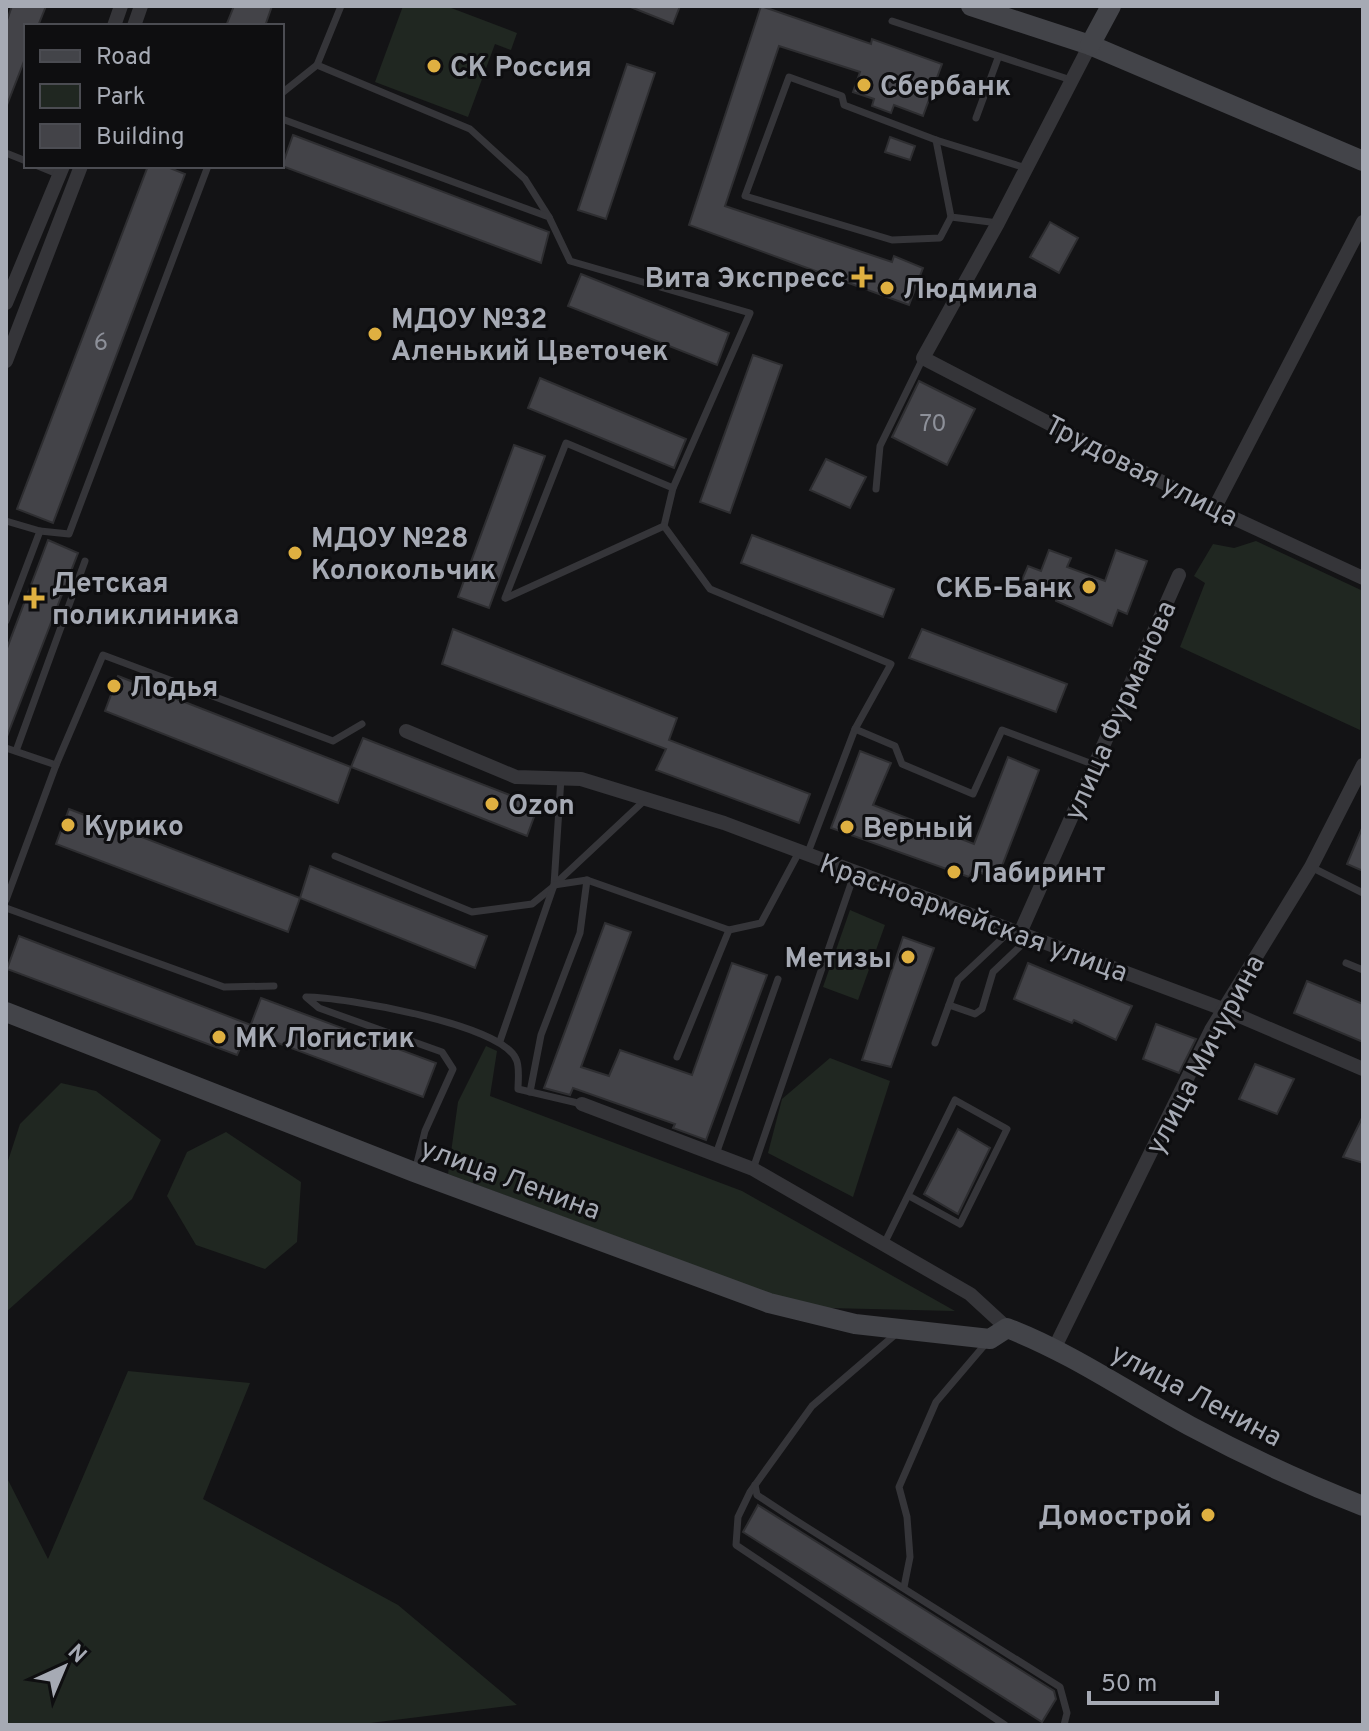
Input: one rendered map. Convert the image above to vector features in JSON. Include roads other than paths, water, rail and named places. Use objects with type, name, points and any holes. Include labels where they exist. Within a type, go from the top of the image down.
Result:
[{"type":"street","points":[[971,6],[1090,45],[1363,161]]},
{"type":"street","points":[[923,358],[998,223],[1111,6]]},
{"type":"street","points":[[6,361],[80,168]]},
{"type":"street","points":[[6,303],[61,170]]},
{"type":"street","points":[[1214,509],[1363,222]]},
{"type":"street","name":"Трудовая улица","points":[[923,358],[1214,509],[1363,578]]},
{"type":"street","name":"улица Фурманова","points":[[1021,933],[1179,575]]},
{"type":"street","name":"Красноармейская улица","points":[[406,731],[516,777],[581,779],[647,798],[803,853],[1223,1009],[1363,1069]]},
{"type":"street","name":"улица Мичурина","points":[[1054,1349],[1223,1009],[1311,867],[1363,765]]},
{"type":"street","name":"улица Ленина","points":[[6,1012],[414,1172],[769,1303],[855,1324],[998,1334],[1054,1349],[1190,1426],[1309,1485],[1363,1506]]},
{"type":"street","name":"улица Ленина","points":[[582,1104],[753,1169],[970,1294],[998,1334]]},
{"type":"lane","points":[[284,91],[317,65],[341,6]]},
{"type":"lane","points":[[892,21],[1071,80]]},
{"type":"lane","points":[[976,118],[998,58]]},
{"type":"lane","points":[[317,65],[470,129],[525,179],[549,217],[570,261],[750,313],[673,488],[664,526],[710,589],[891,664],[855,729],[803,853],[761,923],[729,930],[587,880],[554,885]]},
{"type":"lane","points":[[936,140],[951,217],[940,238],[892,240],[745,196],[789,77],[842,96],[844,105],[936,140],[1026,168]]},
{"type":"lane","points":[[284,120],[549,217]]},
{"type":"lane","points":[[6,521],[40,531],[69,534],[207,168]]},
{"type":"lane","points":[[951,217],[998,223]]},
{"type":"lane","points":[[876,489],[880,446],[923,358]]},
{"type":"lane","points":[[664,526],[505,598],[566,443],[673,488]]},
{"type":"lane","points":[[6,621],[40,531]]},
{"type":"lane","points":[[16,751],[85,561]]},
{"type":"lane","points":[[6,900],[56,765],[103,655],[333,741],[362,724]]},
{"type":"lane","points":[[855,729],[895,746],[902,764],[973,794],[1002,730],[1095,765]]},
{"type":"lane","points":[[6,748],[56,765]]},
{"type":"lane","points":[[500,1041],[554,885],[561,778]]},
{"type":"lane","points":[[335,856],[472,912],[532,904],[647,798]]},
{"type":"lane","points":[[1311,867],[1363,893]]},
{"type":"lane","points":[[753,1169],[855,872]]},
{"type":"lane","points":[[530,1092],[541,1035],[580,933],[587,880]]},
{"type":"lane","points":[[6,908],[224,987],[274,986]]},
{"type":"lane","points":[[677,1057],[729,930]]},
{"type":"lane","points":[[949,1005],[975,1014],[982,1009],[993,972],[1021,933]]},
{"type":"lane","points":[[935,1043],[958,980],[1021,933]]},
{"type":"lane","points":[[1346,963],[1363,970]]},
{"type":"lane","points":[[716,1156],[778,979]]},
{"type":"lane","points":[[414,1172],[425,1131],[453,1069],[442,1052],[319,1008],[306,997],[331,997],[412,1012],[500,1041],[517,1059],[518,1089],[582,1104]]},
{"type":"lane","points":[[884,1244],[955,1100],[1007,1129],[960,1224],[909,1196]]},
{"type":"lane","points":[[902,1329],[812,1406],[755,1485],[738,1517],[736,1545],[1005,1725]]},
{"type":"lane","points":[[904,1587],[910,1557],[907,1517],[899,1487],[936,1402],[998,1334]]},
{"type":"lane","points":[[755,1485],[757,1495],[1060,1687],[1067,1713],[1064,1725]]},
{"type":"place","name":"СК Россия","points":[[434,66]]},
{"type":"place","name":"Сбербанк","points":[[864,85]]},
{"type":"place","name":"Вита Экспресс","points":[[862,277]]},
{"type":"place","name":"Людмила","points":[[887,288]]},
{"type":"place","name":"МДОУ №32 Аленький Цветочек","points":[[375,334]]},
{"type":"place","name":"МДОУ №28 Колокольчик","points":[[295,553]]},
{"type":"place","name":"СКБ-Банк","points":[[1089,587]]},
{"type":"place","name":"Детская поликлиника","points":[[34,598]]},
{"type":"place","name":"Лодья","points":[[114,686]]},
{"type":"place","name":"Ozon","points":[[492,804]]},
{"type":"place","name":"Курико","points":[[68,825]]},
{"type":"place","name":"Верный","points":[[847,827]]},
{"type":"place","name":"Лабиринт","points":[[954,872]]},
{"type":"place","name":"Метизы","points":[[908,957]]},
{"type":"place","name":"МК Логистик","points":[[219,1037]]},
{"type":"place","name":"Домострой","points":[[1208,1515]]}]
